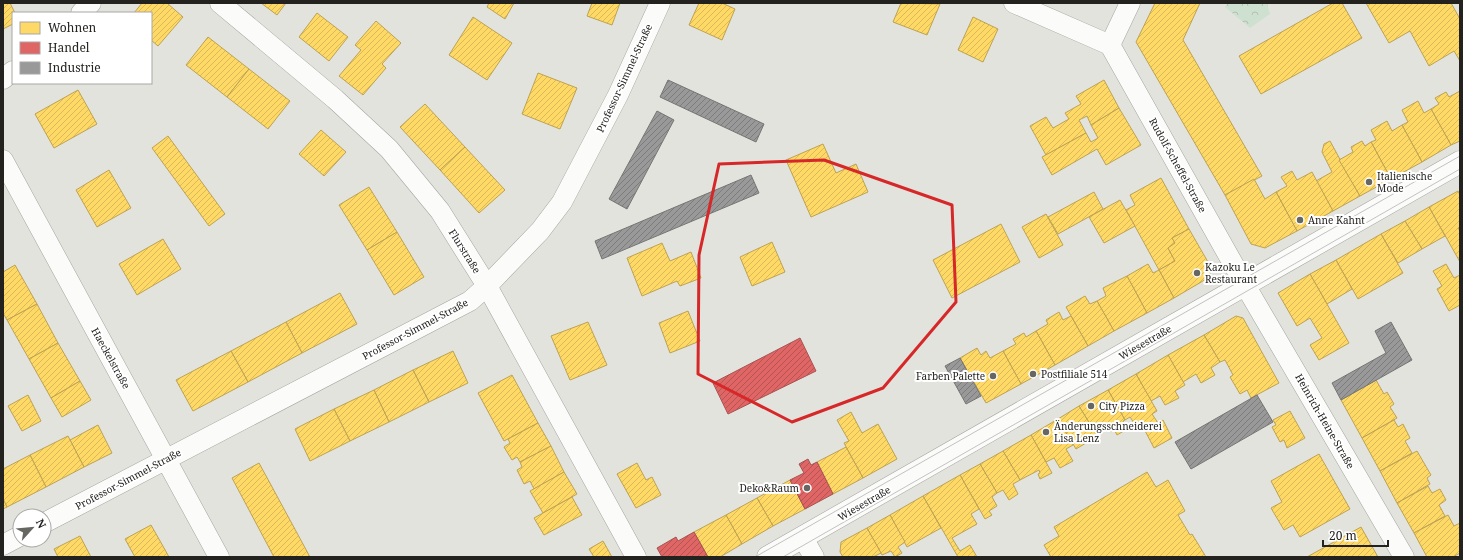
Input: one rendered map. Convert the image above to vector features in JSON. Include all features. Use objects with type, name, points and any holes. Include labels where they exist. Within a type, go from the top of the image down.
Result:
[{"type":"street","points":[[82,12],[91,3]]},
{"type":"street","name":"Flurstraße","points":[[220,3],[335,99],[389,149],[440,211],[487,286],[636,557]]},
{"type":"street","name":"Professor-Simmel-Straße","points":[[52,519],[470,301],[487,286],[540,231],[562,202],[618,95],[660,3]]},
{"type":"street","points":[[1014,3],[1110,45],[1130,3]]},
{"type":"street","name":"Rudolf-Scheffel-Straße","points":[[1110,45],[1245,285]]},
{"type":"street","points":[[3,79],[12,72]]},
{"type":"street","name":"Haeckelstraße","points":[[3,160],[219,557]]},
{"type":"street","name":"Wiesestraße","points":[[768,557],[1460,162]]},
{"type":"street","name":"Heinrich-Heine-Straße","points":[[1245,285],[1404,557]]},
{"type":"street","points":[[802,538],[814,557]]},
{"type":"street","points":[[3,545],[12,540]]},
{"type":"highlighted area","points":[[824,160],[952,205],[956,302],[883,388],[792,422],[698,374],[699,255],[719,164]]},
{"type":"green space","points":[[1227,3],[1267,3],[1270,14],[1250,28],[1225,7]]},
{"type":"building: Wohnen","points":[[3,3],[10,3],[14,12],[12,12],[12,24],[3,29]]},
{"type":"building: Wohnen","points":[[142,3],[167,3],[183,17],[158,46],[152,41],[152,12],[135,12]]},
{"type":"building: Wohnen","points":[[261,3],[286,3],[277,15]]},
{"type":"building: Wohnen","points":[[489,3],[514,3],[505,19],[487,7]]},
{"type":"building: Wohnen","points":[[592,3],[620,3],[612,25],[587,16]]},
{"type":"building: Wohnen","points":[[699,3],[722,3],[735,9],[722,40],[689,25]]},
{"type":"building: Wohnen","points":[[901,3],[940,4],[927,35],[893,22]]},
{"type":"building: Wohnen","points":[[1155,3],[1200,3],[1183,40],[1262,176],[1225,195],[1136,42]]},
{"type":"building: Wohnen","points":[[1333,3],[1342,3],[1362,38],[1261,94],[1239,56]]},
{"type":"building: Wohnen","points":[[1366,3],[1451,3],[1460,19],[1460,61],[1454,51],[1429,66],[1410,31],[1389,43]]},
{"type":"building: Wohnen","points":[[317,13],[348,37],[329,61],[299,37]]},
{"type":"building: Wohnen","points":[[473,17],[512,43],[487,80],[449,55]]},
{"type":"building: Wohnen","points":[[973,17],[998,29],[983,62],[958,50]]},
{"type":"building: Wohnen","points":[[376,21],[401,43],[382,64],[386,68],[363,95],[339,76],[361,50],[355,45]]},
{"type":"building: Wohnen","points":[[208,37],[249,69],[227,97],[186,65]]},
{"type":"building: Wohnen","points":[[249,69],[290,101],[268,129],[227,97]]},
{"type":"building: Wohnen","points":[[538,73],[577,88],[560,129],[522,114]]},
{"type":"building: Wohnen","points":[[1104,80],[1119,108],[1091,125],[1087,116],[1079,120],[1086,133],[1046,155],[1030,126],[1046,117],[1053,128],[1069,119],[1065,113],[1081,104],[1076,96]]},
{"type":"building: Wohnen","points":[[78,90],[97,124],[54,148],[35,114]]},
{"type":"building: Wohnen","points":[[1460,91],[1460,141],[1451,145],[1431,109],[1439,104],[1435,98],[1446,92],[1449,97]]},
{"type":"building: Wohnen","points":[[1418,101],[1424,113],[1431,109],[1451,145],[1422,162],[1402,125],[1408,122],[1402,110]]},
{"type":"building: Wohnen","points":[[425,104],[465,147],[440,170],[400,127]]},
{"type":"building: Wohnen","points":[[1119,108],[1141,145],[1106,165],[1097,149],[1052,175],[1042,157],[1086,133],[1091,142],[1098,138],[1091,125]]},
{"type":"building: Wohnen","points":[[1387,121],[1392,131],[1402,125],[1422,162],[1391,179],[1371,142],[1376,140],[1371,130]]},
{"type":"building: Wohnen","points":[[321,130],[346,152],[324,176],[299,154]]},
{"type":"building: Wohnen","points":[[168,136],[225,214],[209,226],[152,148]]},
{"type":"building: Wohnen","points":[[1330,141],[1360,196],[1333,211],[1316,181],[1332,172],[1322,152],[1324,144]]},
{"type":"building: Wohnen","points":[[1362,141],[1365,146],[1371,142],[1391,179],[1360,196],[1339,160],[1353,152],[1351,147]]},
{"type":"building: Wohnen","points":[[823,144],[836,173],[856,164],[868,192],[811,217],[786,160]]},
{"type":"building: Wohnen","points":[[465,147],[505,190],[479,213],[440,170]]},
{"type":"building: Wohnen","points":[[109,170],[131,208],[97,227],[76,190]]},
{"type":"building: Wohnen","points":[[1292,171],[1297,180],[1312,172],[1333,211],[1297,231],[1276,192],[1287,186],[1281,177]]},
{"type":"building: Wohnen","points":[[1161,178],[1189,229],[1172,238],[1175,243],[1168,248],[1175,261],[1159,270],[1126,210],[1135,205],[1130,195]]},
{"type":"building: Wohnen","points":[[1254,179],[1265,199],[1276,192],[1297,231],[1265,248],[1251,244],[1225,195]]},
{"type":"building: Wohnen","points":[[369,187],[397,232],[367,250],[339,205]]},
{"type":"building: Wohnen","points":[[1458,191],[1460,195],[1460,227],[1458,228],[1460,231],[1460,262],[1429,207]]},
{"type":"building: Wohnen","points":[[1094,192],[1103,209],[1058,234],[1048,217]]},
{"type":"building: Wohnen","points":[[1120,200],[1135,226],[1104,243],[1089,217]]},
{"type":"building: Wohnen","points":[[1429,207],[1445,236],[1422,249],[1405,221]]},
{"type":"building: Wohnen","points":[[1046,214],[1063,245],[1039,258],[1022,227]]},
{"type":"building: Wohnen","points":[[1405,221],[1422,249],[1398,263],[1381,234]]},
{"type":"building: Wohnen","points":[[1001,224],[1020,262],[952,298],[933,260]]},
{"type":"building: Wohnen","points":[[1189,229],[1212,269],[1208,278],[1174,298],[1159,270],[1175,261],[1168,248],[1175,243],[1172,238]]},
{"type":"building: Wohnen","points":[[397,232],[424,277],[394,295],[367,250]]},
{"type":"building: Wohnen","points":[[1381,234],[1403,273],[1358,299],[1336,260]]},
{"type":"building: Wohnen","points":[[163,239],[181,269],[137,295],[119,264]]},
{"type":"building: Wohnen","points":[[772,242],[785,272],[752,286],[740,257]]},
{"type":"building: Wohnen","points":[[662,243],[670,261],[691,252],[701,278],[680,286],[677,281],[642,296],[627,258]]},
{"type":"building: Wohnen","points":[[1336,260],[1352,289],[1327,304],[1310,274]]},
{"type":"building: Wohnen","points":[[1148,264],[1153,273],[1159,270],[1174,298],[1147,313],[1127,276]]},
{"type":"building: Wohnen","points":[[1446,264],[1454,278],[1460,275],[1460,305],[1449,311],[1437,289],[1442,286],[1433,271]]},
{"type":"building: Wohnen","points":[[15,265],[37,304],[7,320],[3,313],[3,272]]},
{"type":"building: Wohnen","points":[[1310,274],[1349,343],[1319,360],[1310,345],[1322,338],[1310,318],[1297,326],[1278,293]]},
{"type":"building: Wohnen","points":[[1127,276],[1147,313],[1114,331],[1097,301],[1106,296],[1103,288]]},
{"type":"building: Wohnen","points":[[340,293],[357,324],[302,353],[286,322]]},
{"type":"building: Wohnen","points":[[1085,296],[1090,304],[1097,301],[1114,331],[1088,346],[1066,307]]},
{"type":"building: Wohnen","points":[[37,304],[58,343],[29,359],[7,320]]},
{"type":"building: Wohnen","points":[[688,311],[700,341],[670,353],[659,323]]},
{"type":"building: Wohnen","points":[[1059,312],[1063,320],[1071,316],[1088,346],[1055,365],[1036,331],[1048,324],[1046,320]]},
{"type":"building: Wohnen","points":[[1236,316],[1243,318],[1279,383],[1251,398],[1247,390],[1240,394],[1230,377],[1233,375],[1225,360],[1220,362],[1204,335]]},
{"type":"building: Wohnen","points":[[286,322],[302,353],[248,382],[231,351]]},
{"type":"building: Wohnen","points":[[588,322],[607,365],[570,380],[551,336]]},
{"type":"building: Wohnen","points":[[1036,331],[1055,365],[1021,384],[1003,351],[1016,344],[1013,339],[1024,333],[1026,337]]},
{"type":"building: Wohnen","points":[[1204,335],[1220,362],[1211,368],[1215,375],[1201,383],[1196,374],[1183,382],[1168,355]]},
{"type":"building: Wohnen","points":[[58,343],[80,381],[51,398],[29,359]]},
{"type":"building: Wohnen","points":[[977,348],[981,355],[986,351],[990,358],[1003,351],[1021,384],[986,403],[960,358]]},
{"type":"building: Wohnen","points":[[231,351],[248,382],[193,411],[176,380]]},
{"type":"building: Wohnen","points":[[453,351],[468,383],[429,402],[413,370]]},
{"type":"building: Wohnen","points":[[1168,355],[1185,385],[1175,391],[1179,398],[1165,405],[1160,396],[1151,401],[1136,374]]},
{"type":"building: Wohnen","points":[[413,370],[429,402],[389,422],[374,390]]},
{"type":"building: Wohnen","points":[[1136,374],[1157,411],[1152,414],[1158,423],[1163,420],[1172,438],[1154,448],[1141,423],[1136,426],[1130,417],[1125,420],[1108,390]]},
{"type":"building: Wohnen","points":[[512,375],[538,423],[504,441],[478,393]]},
{"type":"building: Wohnen","points":[[1376,380],[1384,394],[1387,392],[1394,404],[1390,407],[1397,418],[1362,438],[1341,400]]},
{"type":"building: Wohnen","points":[[80,381],[91,400],[62,417],[51,398]]},
{"type":"building: Wohnen","points":[[374,390],[389,422],[350,441],[334,409]]},
{"type":"building: Wohnen","points":[[1108,390],[1125,420],[1123,421],[1127,429],[1117,435],[1114,429],[1110,432],[1108,428],[1096,434],[1079,406]]},
{"type":"building: Wohnen","points":[[28,395],[41,421],[22,431],[8,406]]},
{"type":"building: Wohnen","points":[[1079,406],[1096,434],[1090,437],[1091,440],[1076,449],[1058,419]]},
{"type":"building: Wohnen","points":[[334,409],[350,441],[310,461],[295,429]]},
{"type":"building: Wohnen","points":[[1290,411],[1305,438],[1287,448],[1284,440],[1280,442],[1272,427],[1276,425],[1273,420]]},
{"type":"building: Wohnen","points":[[851,412],[862,433],[878,424],[897,459],[863,478],[844,443],[849,441],[837,420]]},
{"type":"building: Wohnen","points":[[1058,419],[1073,445],[1066,449],[1073,461],[1060,468],[1054,458],[1046,462],[1031,435]]},
{"type":"building: Wohnen","points":[[1394,420],[1398,427],[1403,424],[1410,438],[1405,441],[1412,453],[1380,471],[1362,438]]},
{"type":"building: Wohnen","points":[[538,423],[551,446],[520,462],[517,457],[512,460],[504,447],[510,443],[508,439]]},
{"type":"building: Wohnen","points":[[98,425],[112,453],[84,467],[70,440]]},
{"type":"building: Wohnen","points":[[1031,435],[1052,473],[1040,479],[1038,474],[1040,473],[1039,470],[1020,480],[1003,451]]},
{"type":"building: Wohnen","points":[[68,436],[84,467],[46,487],[30,455]]},
{"type":"building: Wohnen","points":[[551,446],[564,472],[534,489],[530,481],[524,484],[517,470],[522,467],[520,462]]},
{"type":"building: Wohnen","points":[[846,447],[863,478],[833,494],[817,462]]},
{"type":"building: Wohnen","points":[[1003,451],[1020,480],[1013,484],[1018,494],[1009,500],[1003,490],[997,493],[980,464]]},
{"type":"building: Wohnen","points":[[1417,451],[1431,475],[1427,478],[1430,484],[1397,503],[1380,471]]},
{"type":"building: Wohnen","points":[[1319,454],[1350,509],[1300,537],[1293,525],[1284,530],[1271,508],[1282,502],[1271,481]]},
{"type":"building: Wohnen","points":[[30,455],[46,487],[7,507],[3,499],[3,469]]},
{"type":"building: Wohnen","points":[[259,463],[310,557],[274,557],[232,478]]},
{"type":"building: Wohnen","points":[[637,463],[646,480],[652,477],[661,495],[636,508],[617,474]]},
{"type":"building: Wohnen","points":[[980,464],[997,493],[992,497],[997,506],[989,511],[992,515],[985,519],[960,475]]},
{"type":"building: Wohnen","points":[[564,472],[577,494],[543,513],[530,491]]},
{"type":"building: Wohnen","points":[[1147,472],[1156,487],[1168,480],[1185,511],[1178,515],[1206,557],[1051,557],[1044,545],[1059,536],[1054,527]]},
{"type":"building: Wohnen","points":[[960,475],[979,509],[971,514],[977,524],[952,538],[960,551],[970,545],[977,557],[958,557],[923,496]]},
{"type":"building: Wohnen","points":[[790,480],[805,509],[773,526],[757,498]]},
{"type":"building: Wohnen","points":[[1428,486],[1432,493],[1440,489],[1446,500],[1439,505],[1445,516],[1414,533],[1397,503]]},
{"type":"building: Wohnen","points":[[923,496],[941,528],[907,547],[890,515]]},
{"type":"building: Wohnen","points":[[572,497],[582,515],[544,535],[534,518]]},
{"type":"building: Wohnen","points":[[757,498],[773,526],[742,544],[726,515]]},
{"type":"building: Wohnen","points":[[3,499],[7,507],[3,509]]},
{"type":"building: Wohnen","points":[[726,515],[742,544],[720,557],[708,557],[694,532]]},
{"type":"building: Wohnen","points":[[890,515],[905,542],[898,547],[902,553],[895,557],[891,551],[882,555],[867,528]]},
{"type":"building: Wohnen","points":[[1448,515],[1454,526],[1460,523],[1460,553],[1453,557],[1427,557],[1414,533]]},
{"type":"building: Wohnen","points":[[151,525],[169,557],[135,557],[125,539]]},
{"type":"building: Wohnen","points":[[1361,527],[1378,557],[1307,557]]},
{"type":"building: Wohnen","points":[[867,528],[881,553],[873,557],[843,557],[840,552],[841,542]]},
{"type":"building: Wohnen","points":[[80,536],[91,557],[58,557],[54,549]]},
{"type":"building: Wohnen","points":[[603,541],[612,557],[594,557],[589,549]]},
{"type":"building: Handel","points":[[800,338],[816,371],[728,414],[713,383]]},
{"type":"building: Handel","points":[[808,459],[811,465],[817,462],[833,494],[805,509],[790,480],[804,473],[799,464]]},
{"type":"building: Handel","points":[[694,532],[708,557],[662,557],[657,548],[676,537],[678,541]]},
{"type":"building: Industrie","points":[[668,80],[764,124],[756,142],[660,97]]},
{"type":"building: Industrie","points":[[657,111],[674,120],[627,209],[609,199]]},
{"type":"building: Industrie","points":[[751,175],[759,193],[602,259],[595,241]]},
{"type":"building: Industrie","points":[[1391,322],[1412,360],[1341,400],[1332,383],[1386,353],[1375,331]]},
{"type":"building: Industrie","points":[[960,358],[981,396],[966,404],[945,366]]},
{"type":"building: Industrie","points":[[1257,395],[1273,422],[1191,469],[1175,442]]},
{"type":"tram line","points":[[755,557],[1460,156]]},
{"type":"tram line","points":[[783,557],[1460,169]]},
{"type":"place","name":"Italienische Mode","points":[[1369,182]]},
{"type":"place","name":"Anne Kahnt","points":[[1300,220]]},
{"type":"place","name":"Kazoku Le Restaurant","points":[[1197,273]]},
{"type":"place","name":"Postfiliale 514","points":[[1033,374]]},
{"type":"place","name":"Farben Palette","points":[[993,376]]},
{"type":"place","name":"City Pizza","points":[[1091,406]]},
{"type":"place","name":"Änderungsschneiderei Lisa Lenz","points":[[1046,432]]},
{"type":"place","name":"Deko&Raum","points":[[807,488]]}]
